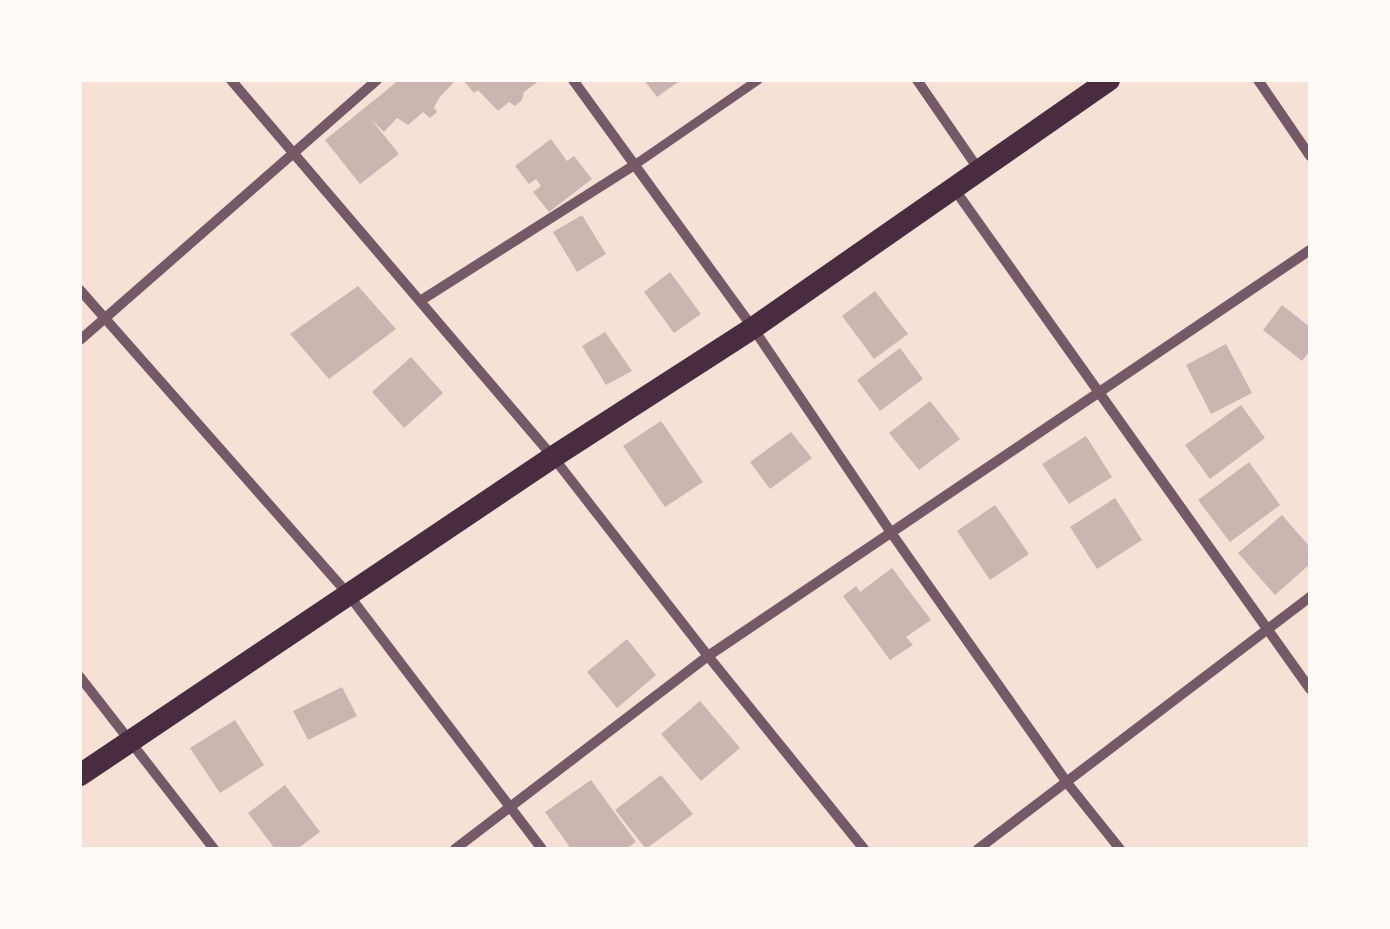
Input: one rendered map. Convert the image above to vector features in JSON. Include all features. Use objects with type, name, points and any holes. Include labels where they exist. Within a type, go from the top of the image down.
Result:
[{"type":"highway","points":[[80,775],[553,457],[753,328],[1109,80]]},
{"type":"street","points":[[232,80],[553,457],[864,849]]},
{"type":"street","points":[[80,340],[376,80]]},
{"type":"street","points":[[572,80],[753,328],[1068,784],[1120,849]]},
{"type":"street","points":[[420,301],[636,164],[758,80]]},
{"type":"street","points":[[917,80],[980,171]]},
{"type":"street","points":[[1258,80],[1310,156]]},
{"type":"street","points":[[955,190],[1310,688]]},
{"type":"street","points":[[455,849],[708,656],[1310,250]]},
{"type":"street","points":[[80,290],[348,594],[542,849]]},
{"type":"street","points":[[978,849],[1310,597]]},
{"type":"street","points":[[80,677],[214,849]]},
{"type":"building","points":[[399,80],[456,80],[440,97],[434,107],[437,112],[430,118],[423,112],[408,125],[397,118],[384,132],[370,118],[399,154],[360,184],[325,140]]},
{"type":"building","points":[[463,80],[540,80],[524,92],[515,106],[509,102],[498,111]]},
{"type":"building","points":[[644,80],[681,80],[657,97]]},
{"type":"building","points":[[551,139],[567,161],[574,156],[592,179],[549,212],[533,192],[541,186],[536,179],[529,184],[515,166]]},
{"type":"building","points":[[582,215],[606,254],[577,272],[553,232]]},
{"type":"building","points":[[670,272],[701,314],[674,333],[644,292]]},
{"type":"building","points":[[358,286],[396,329],[329,379],[290,334]]},
{"type":"building","points":[[875,291],[908,334],[874,359],[842,316]]},
{"type":"building","points":[[1282,305],[1310,327],[1310,351],[1302,361],[1263,330]]},
{"type":"building","points":[[605,332],[632,371],[606,385],[582,346]]},
{"type":"building","points":[[1226,344],[1252,393],[1211,414],[1186,365]]},
{"type":"building","points":[[900,348],[923,379],[880,411],[857,380]]},
{"type":"building","points":[[411,357],[443,393],[404,428],[372,392]]},
{"type":"building","points":[[930,401],[960,439],[919,470],[889,433]]},
{"type":"building","points":[[1241,405],[1265,438],[1210,479],[1185,445]]},
{"type":"building","points":[[661,421],[703,482],[665,507],[623,446]]},
{"type":"building","points":[[791,432],[812,458],[770,489],[750,462]]},
{"type":"building","points":[[1086,436],[1112,477],[1069,504],[1042,464]]},
{"type":"building","points":[[1249,462],[1280,505],[1230,542],[1198,500]]},
{"type":"building","points":[[1115,498],[1142,540],[1097,569],[1070,527]]},
{"type":"building","points":[[995,505],[1029,554],[990,580],[957,531]]},
{"type":"building","points":[[1282,515],[1310,547],[1310,564],[1275,595],[1238,553]]},
{"type":"building","points":[[892,568],[931,620],[906,637],[913,645],[890,660],[843,596],[856,586],[860,592]]},
{"type":"building","points":[[627,639],[656,675],[617,708],[587,672]]},
{"type":"building","points":[[342,687],[357,716],[308,740],[293,711]]},
{"type":"building","points":[[700,701],[740,748],[701,781],[661,734]]},
{"type":"building","points":[[235,720],[264,765],[220,793],[190,748]]},
{"type":"building","points":[[661,775],[693,814],[646,849],[615,810]]},
{"type":"building","points":[[591,780],[636,842],[626,849],[571,849],[545,812]]},
{"type":"building","points":[[285,785],[320,832],[297,849],[275,849],[248,813]]}]
